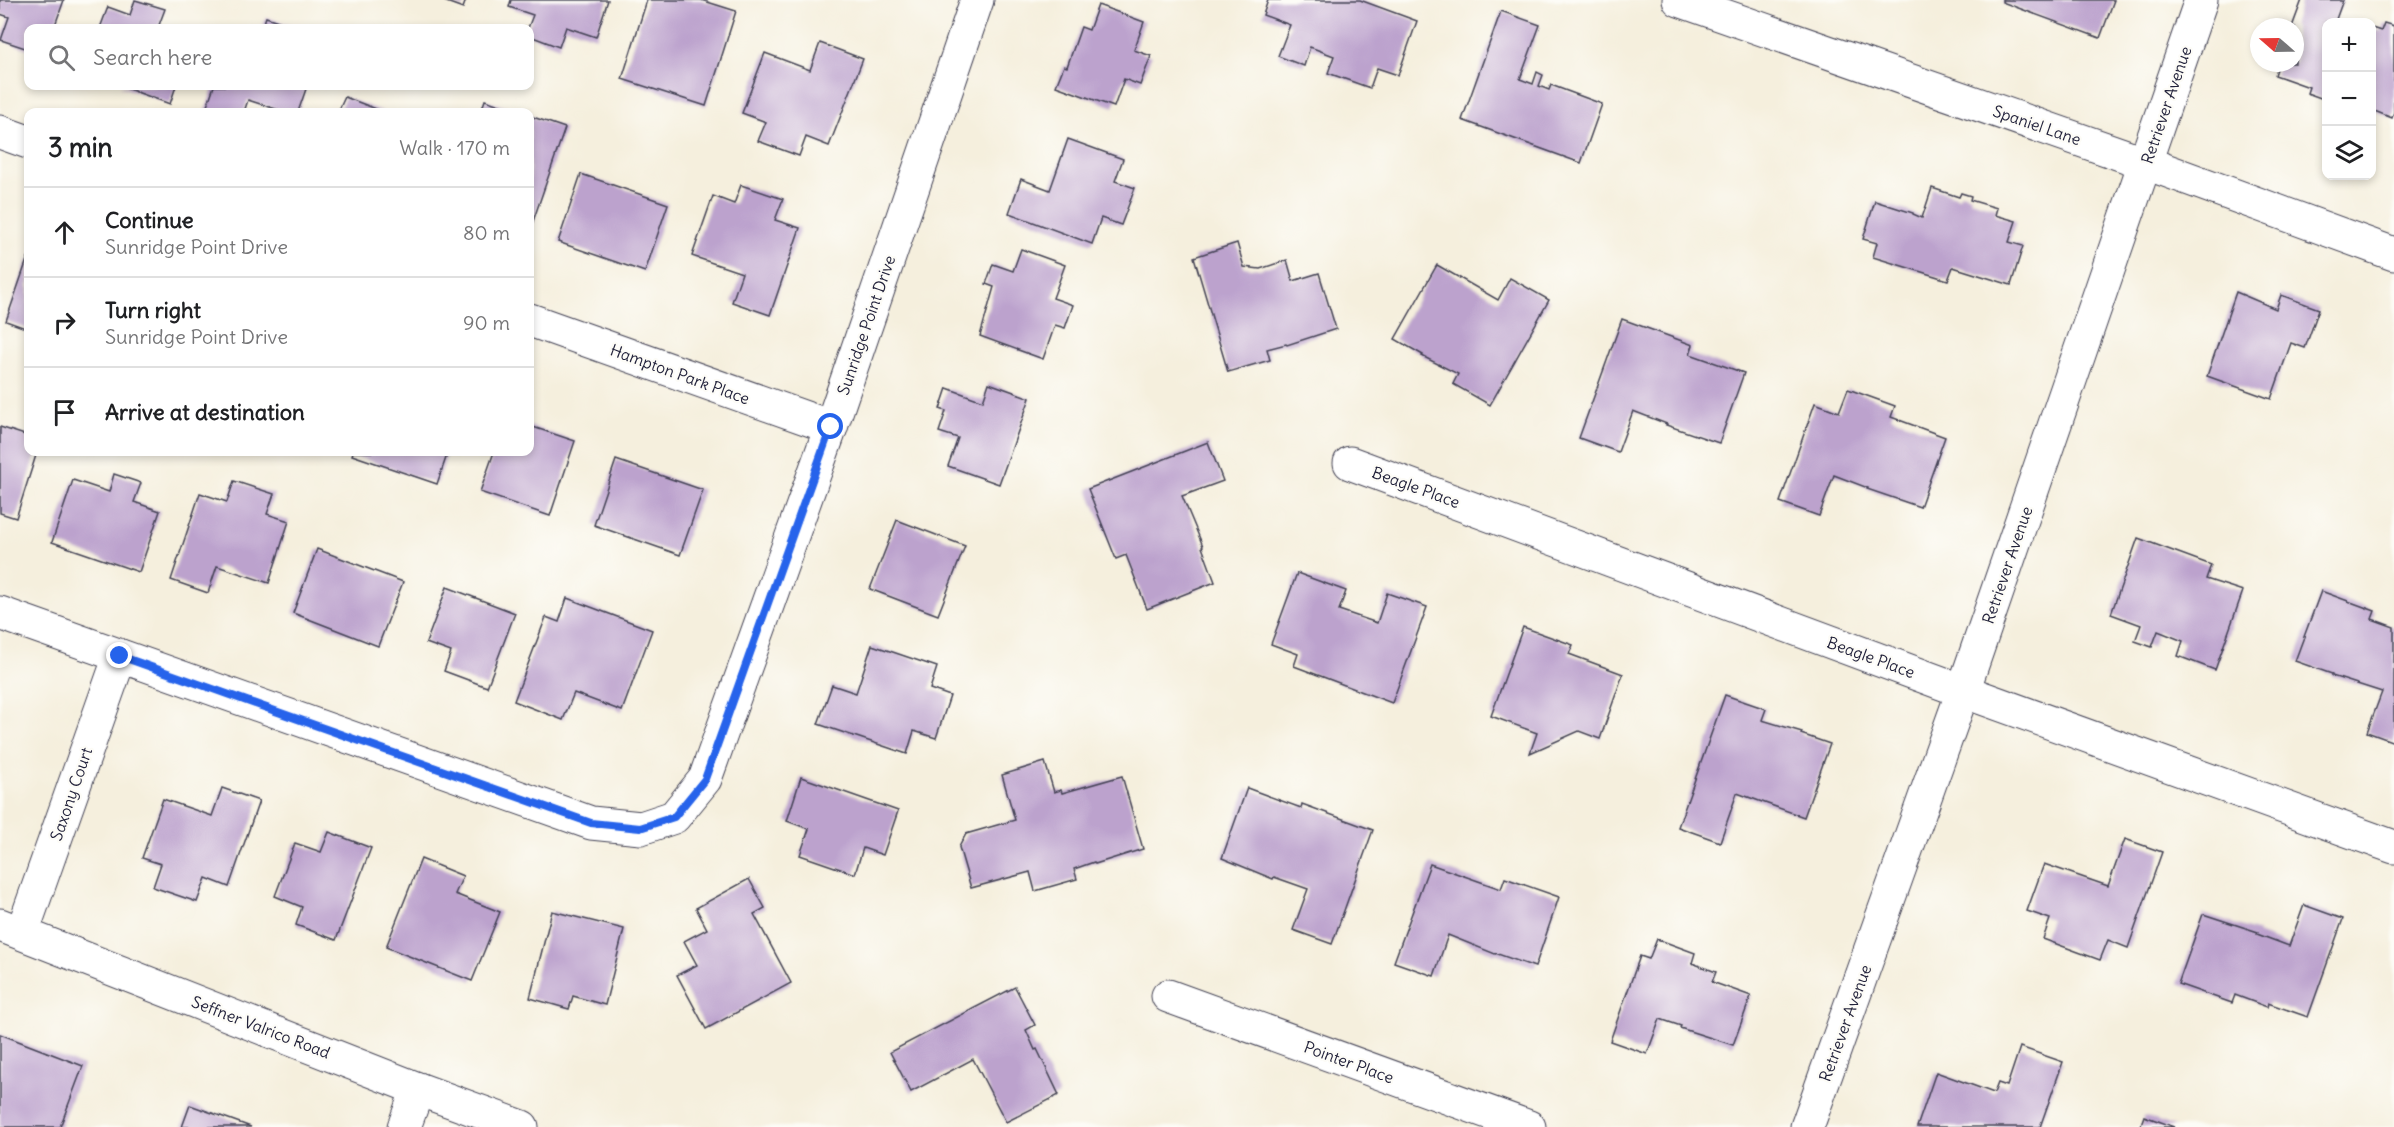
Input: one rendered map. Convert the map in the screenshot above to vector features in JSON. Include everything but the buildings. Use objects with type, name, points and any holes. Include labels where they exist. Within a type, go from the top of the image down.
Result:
[{"type":"street","name":"Sunridge Point Drive","points":[[0,613],[591,823],[640,828],[674,817],[705,779],[831,427],[977,0]]},
{"type":"street","name":"Spaniel Lane","points":[[1679,0],[2394,254]]},
{"type":"street","name":"Retriever Avenue","points":[[1807,1127],[1964,692],[2201,0]]},
{"type":"street","points":[[0,132],[24,141]]},
{"type":"street","name":"Hampton Park Place","points":[[534,321],[831,427]]},
{"type":"street","name":"Beagle Place","points":[[1350,463],[1964,692],[2394,847]]},
{"type":"street","name":"Saxony Court","points":[[11,929],[120,656]]},
{"type":"street","name":"Seffner Valrico Road","points":[[11,929],[418,1089],[522,1127]]},
{"type":"street","name":"Pointer Place","points":[[1168,996],[1529,1127]]},
{"type":"street","points":[[404,1127],[418,1089]]},
{"type":"route","points":[[120,656],[591,823],[640,828],[674,817],[705,779],[831,427]]}]
